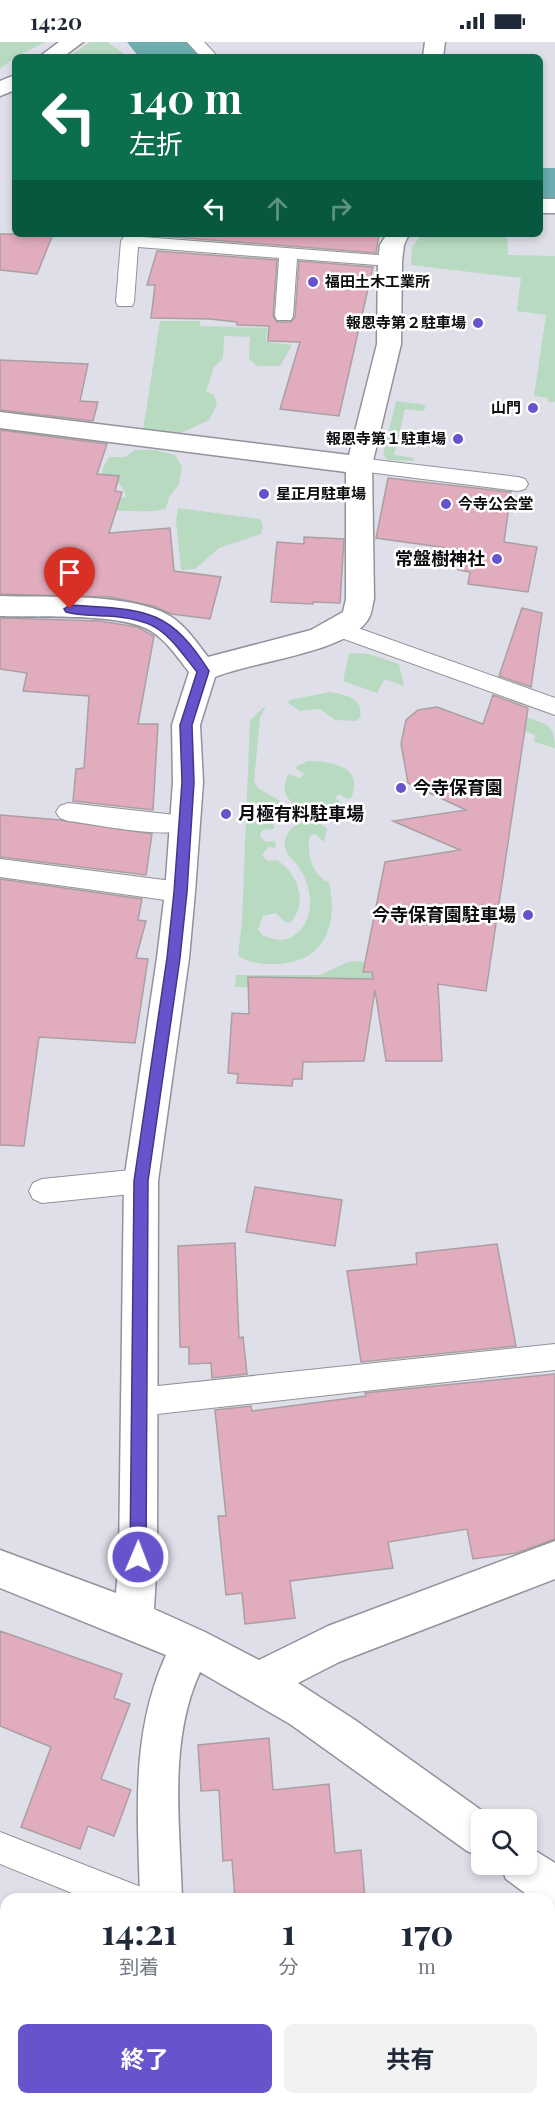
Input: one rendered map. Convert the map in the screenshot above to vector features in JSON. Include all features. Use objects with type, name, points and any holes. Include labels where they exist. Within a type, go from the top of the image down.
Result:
[{"type":"street","points":[[54,54],[73,42]]},
{"type":"street","points":[[133,1621],[138,1557],[141,1181],[174,958],[188,782],[186,725],[203,671],[246,654],[311,640],[340,630],[356,617],[360,598],[359,465],[389,344],[390,261],[392,245],[396,237]]},
{"type":"street","points":[[0,420],[359,465]]},
{"type":"street","points":[[0,606],[111,611],[143,616],[159,622],[172,632],[203,671]]},
{"type":"street","points":[[258,1682],[327,1646],[555,1560]]},
{"type":"street","points":[[0,1569],[191,1646],[258,1682],[326,1726],[471,1828]]},
{"type":"street","points":[[161,1893],[159,1782],[162,1739],[167,1704],[191,1646]]},
{"type":"street","points":[[537,1875],[555,1888]]},
{"type":"lane","points":[[195,42],[207,54]]},
{"type":"lane","points":[[125,302],[130,241],[390,261]]},
{"type":"lane","points":[[284,316],[288,253]]},
{"type":"lane","points":[[359,465],[518,484]]},
{"type":"lane","points":[[340,630],[555,707]]},
{"type":"lane","points":[[68,812],[156,823],[185,823]]},
{"type":"lane","points":[[0,868],[180,892]]},
{"type":"lane","points":[[42,1191],[141,1181]]},
{"type":"lane","points":[[139,1402],[555,1357]]},
{"type":"lane","points":[[0,1848],[114,1893]]},
{"type":"green space","points":[[0,42],[46,42],[21,54],[12,54],[12,59],[0,69]]},
{"type":"green space","points":[[90,42],[107,42],[125,54],[73,54]]},
{"type":"green space","points":[[420,237],[507,237],[508,255],[555,256],[555,402],[548,402],[548,398],[534,396],[546,315],[517,311],[521,278],[411,265],[412,247]]},
{"type":"green space","points":[[160,321],[200,321],[200,326],[267,328],[266,342],[292,345],[280,366],[257,366],[249,359],[250,337],[224,336],[223,358],[214,367],[206,391],[214,395],[217,405],[209,420],[179,434],[143,430]]},
{"type":"green space","points":[[396,401],[426,405],[424,411],[405,409],[394,455],[414,458],[414,461],[388,460],[383,455]]},
{"type":"green space","points":[[135,450],[155,450],[175,455],[182,467],[179,484],[169,497],[166,509],[101,511],[117,499],[126,497],[123,488],[118,483],[112,479],[102,478],[103,468],[109,457],[125,457]]},
{"type":"green space","points":[[178,508],[260,519],[263,526],[261,534],[219,548],[195,569],[181,570],[176,521]]},
{"type":"green space","points":[[349,653],[369,654],[399,664],[404,686],[385,679],[377,693],[343,681]]},
{"type":"green space","points":[[330,692],[348,696],[356,702],[361,711],[360,718],[356,721],[335,720],[320,709],[300,711],[288,703],[290,700]]},
{"type":"green space","points":[[266,705],[260,718],[254,781],[258,788],[280,801],[276,812],[265,810],[261,813],[261,820],[274,823],[274,829],[263,830],[260,834],[261,838],[266,842],[275,841],[276,848],[268,847],[262,855],[268,861],[277,860],[291,873],[300,898],[296,915],[290,923],[285,922],[276,913],[263,916],[258,929],[262,935],[284,940],[296,934],[307,919],[310,901],[307,882],[285,847],[288,832],[300,823],[314,822],[327,829],[324,842],[315,834],[310,836],[309,849],[314,869],[318,875],[329,882],[332,898],[329,927],[324,940],[316,950],[291,962],[274,964],[256,963],[238,956],[242,920],[250,720]]},
{"type":"green space","points":[[523,716],[542,723],[550,729],[553,733],[555,748],[534,742],[535,735],[506,725]]},
{"type":"green space","points":[[308,761],[335,764],[349,772],[354,787],[351,798],[347,799],[339,794],[335,798],[343,804],[342,808],[333,812],[310,812],[291,802],[286,794],[285,785],[289,774],[300,778],[305,774],[296,769],[297,766]]},
{"type":"green space","points":[[359,961],[370,964],[385,991],[235,987],[236,975],[320,975],[348,962]]},
{"type":"building","points":[[0,234],[12,234],[12,237],[52,237],[37,274],[0,270]]},
{"type":"building","points":[[174,237],[379,237],[376,253]]},
{"type":"building","points":[[157,251],[277,260],[273,316],[277,322],[291,322],[295,317],[299,261],[373,267],[339,416],[280,409],[300,342],[268,341],[269,326],[237,325],[237,322],[210,319],[151,318],[155,285],[147,285]]},
{"type":"building","points":[[0,360],[88,364],[80,401],[98,402],[93,421],[0,410]]},
{"type":"building","points":[[0,430],[107,444],[97,474],[119,476],[115,491],[122,492],[109,533],[170,528],[174,571],[221,577],[210,619],[172,614],[153,606],[111,597],[0,594]]},
{"type":"building","points":[[388,478],[511,492],[504,542],[537,547],[528,592],[468,584],[470,572],[458,570],[462,550],[376,538]]},
{"type":"building","points":[[304,537],[344,539],[340,603],[271,602],[277,542],[304,544]]},
{"type":"building","points":[[522,608],[542,613],[531,687],[499,676]]},
{"type":"building","points":[[0,618],[100,621],[137,627],[154,636],[138,724],[158,724],[153,810],[73,801],[76,769],[84,768],[89,696],[23,691],[27,673],[0,669]]},
{"type":"building","points":[[493,695],[528,708],[486,991],[438,984],[442,1061],[386,1061],[375,990],[364,1061],[303,1062],[302,1079],[293,1079],[292,1086],[237,1083],[238,1074],[228,1073],[232,1013],[249,1014],[248,977],[373,979],[372,972],[363,972],[385,862],[460,850],[393,821],[466,810],[408,783],[401,744],[406,720],[418,710],[437,707],[483,724]]},
{"type":"building","points":[[0,815],[60,820],[152,834],[146,875],[0,857]]},
{"type":"building","points":[[0,879],[142,899],[138,920],[146,921],[136,958],[148,959],[135,1043],[39,1037],[24,1146],[0,1145]]},
{"type":"building","points":[[255,1187],[342,1200],[335,1246],[246,1232]]},
{"type":"building","points":[[235,1243],[239,1338],[243,1337],[247,1374],[212,1378],[211,1363],[189,1364],[189,1347],[180,1347],[178,1246]]},
{"type":"building","points":[[497,1244],[516,1346],[361,1362],[347,1271],[417,1264],[416,1253]]},
{"type":"building","points":[[555,1374],[555,1539],[517,1553],[473,1559],[467,1529],[388,1542],[393,1568],[290,1581],[295,1618],[245,1624],[242,1593],[226,1595],[218,1516],[226,1516],[215,1410],[251,1406],[252,1411],[366,1396],[365,1393]]},
{"type":"building","points":[[0,1631],[122,1674],[114,1698],[130,1704],[101,1779],[131,1790],[114,1836],[88,1826],[80,1849],[21,1827],[51,1747],[0,1726]]},
{"type":"building","points":[[269,1738],[273,1790],[329,1784],[335,1853],[361,1850],[365,1893],[235,1893],[232,1860],[223,1861],[219,1790],[201,1791],[198,1745]]},
{"type":"waterway","points":[[154,42],[168,54]]},
{"type":"waterway","points":[[543,186],[555,186]]},
{"type":"place","name":"福田土木工業所","points":[[313,282]]},
{"type":"place","name":"報恩寺第２駐車場","points":[[478,323]]},
{"type":"place","name":"山門","points":[[533,408]]},
{"type":"place","name":"報恩寺第１駐車場","points":[[458,439]]},
{"type":"place","name":"星正月駐車場","points":[[264,494]]},
{"type":"place","name":"今寺公会堂","points":[[446,504]]},
{"type":"place","name":"常盤樹神社","points":[[497,559]]},
{"type":"place","name":"今寺保育園","points":[[401,788]]},
{"type":"place","name":"月極有料駐車場","points":[[226,814]]},
{"type":"place","name":"今寺保育園駐車場","points":[[528,915]]},
{"type":"route","points":[[70,609],[126,613],[159,622],[172,632],[203,671],[186,725],[188,782],[174,958],[141,1181],[138,1557]]}]
